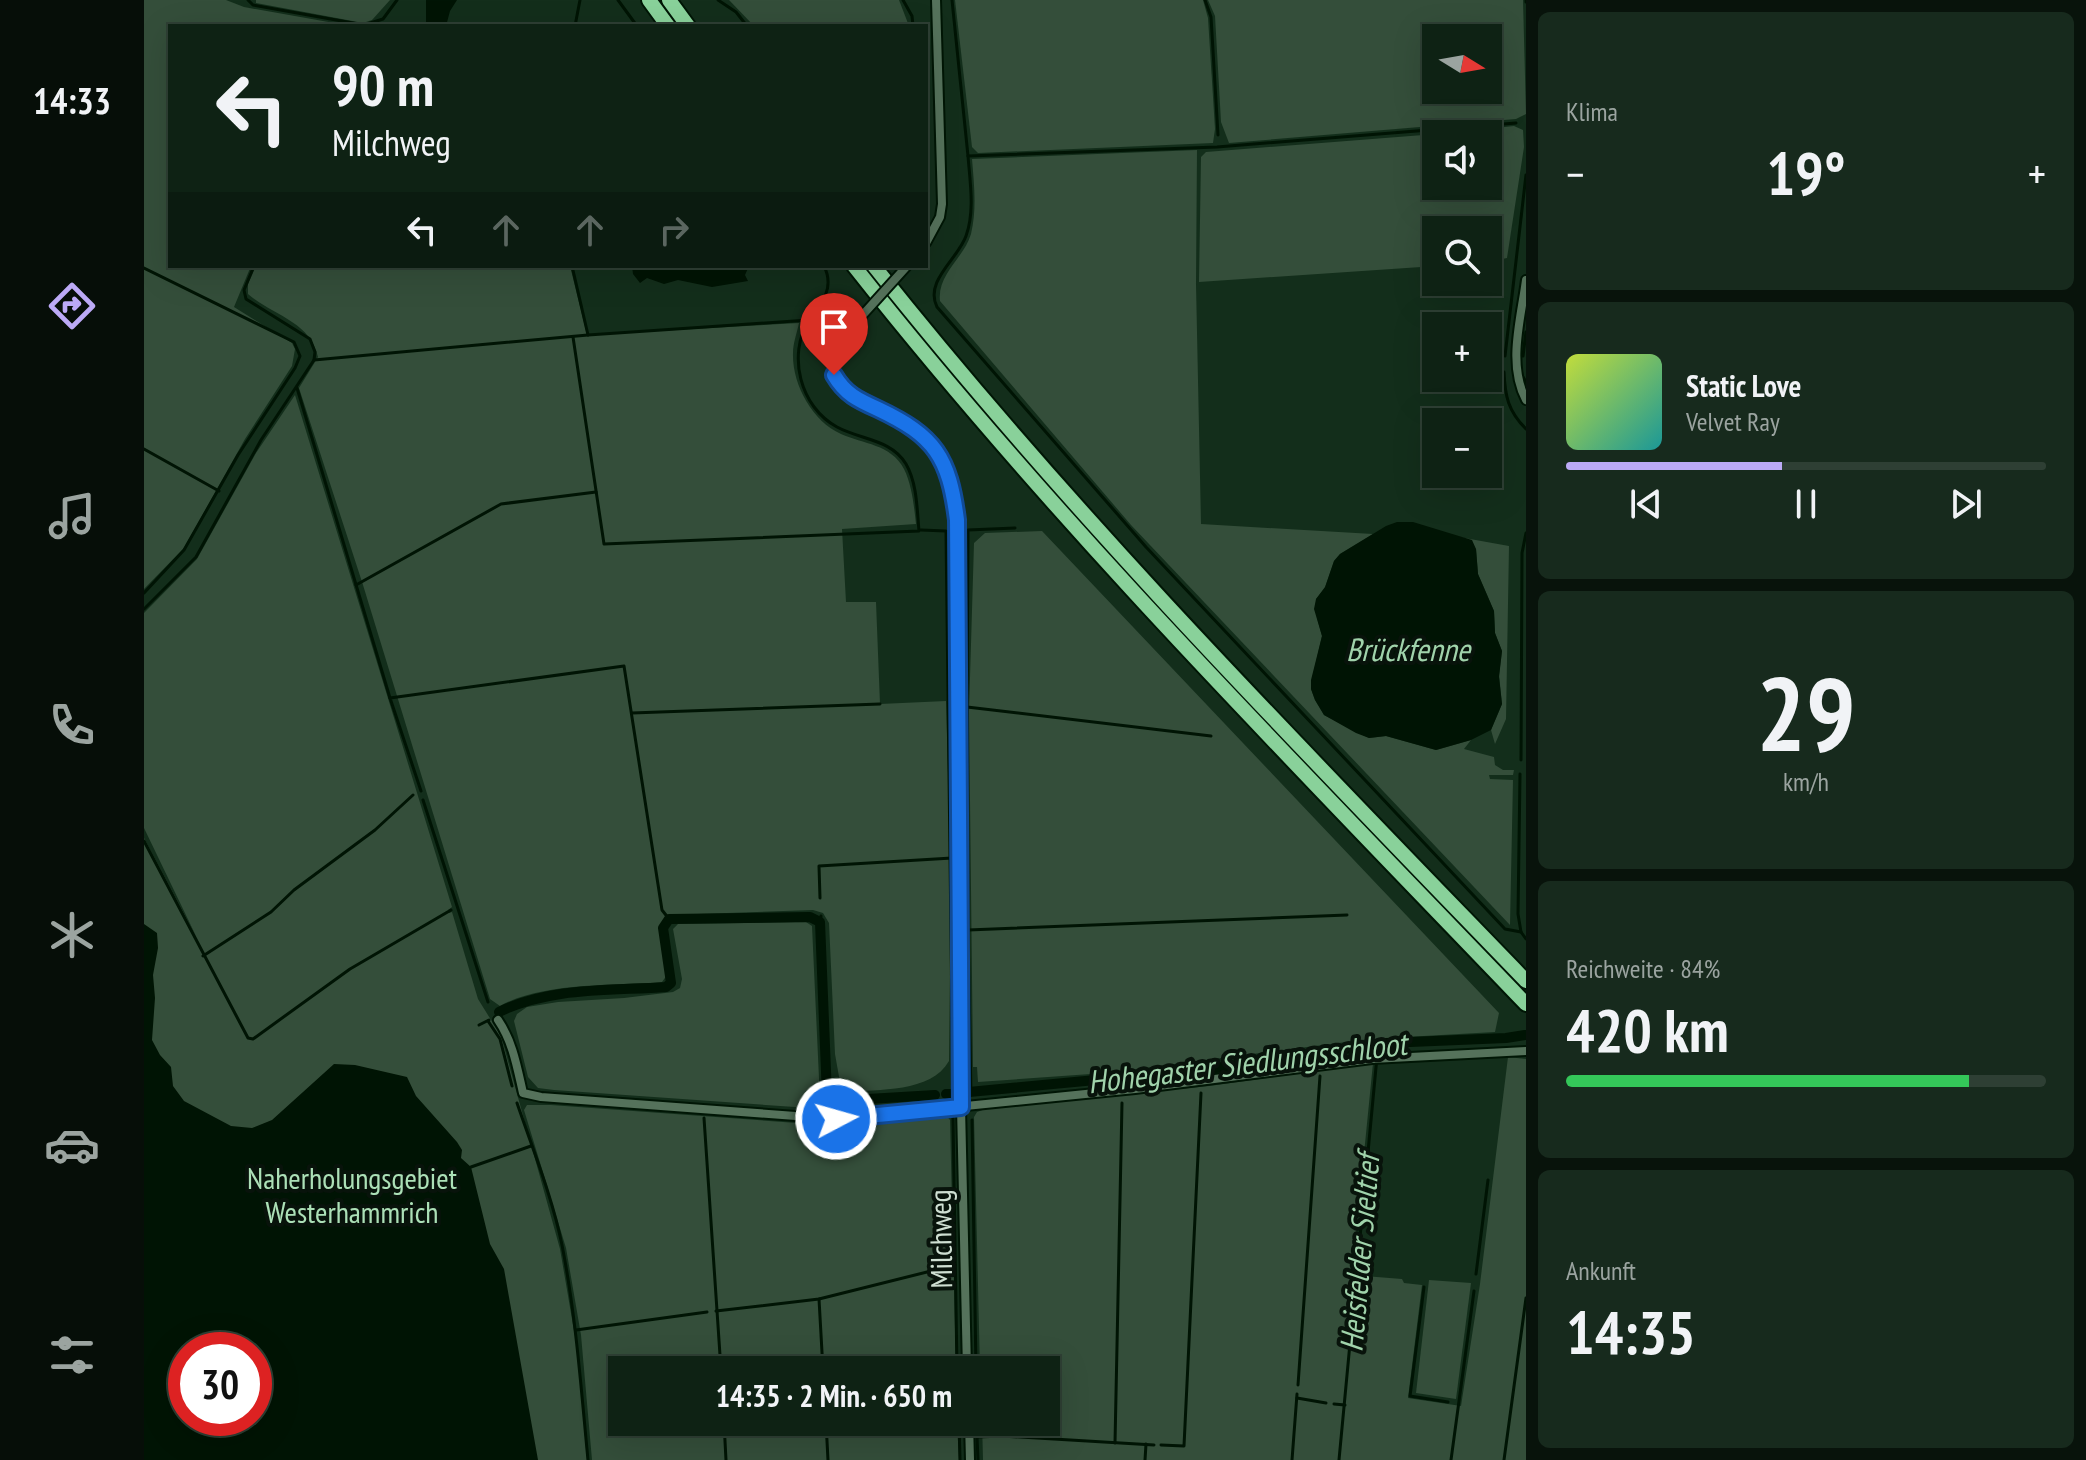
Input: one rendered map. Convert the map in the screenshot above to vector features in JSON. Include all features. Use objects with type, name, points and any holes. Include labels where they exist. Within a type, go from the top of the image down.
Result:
[{"type":"highway","points":[[649,0],[667,24]]},
{"type":"highway","points":[[669,0],[687,24]]},
{"type":"highway","points":[[856,268],[966,402],[1151,612],[1526,1004]]},
{"type":"highway","points":[[876,268],[988,403],[1134,568],[1526,981]]},
{"type":"street","points":[[928,239],[940,217],[942,204],[936,0]]},
{"type":"street","name":"Milchweg","points":[[905,268],[837,347],[833,360],[834,375],[852,397],[907,423],[928,438],[944,464],[954,492],[957,520],[961,1107],[967,1356]]},
{"type":"street","points":[[1526,280],[1516,364],[1518,385],[1526,400]]},
{"type":"street","points":[[498,1020],[512,1047],[523,1093],[541,1097],[836,1119],[1135,1089],[1377,1058],[1526,1051]]},
{"type":"street","points":[[969,1436],[970,1460]]},
{"type":"green space","points":[[144,0],[226,0],[244,7],[340,24],[168,24],[168,268],[250,268],[234,307],[292,343],[295,349],[292,366],[245,439],[184,548],[144,589]]},
{"type":"green space","points":[[256,0],[390,0],[372,20],[363,23],[256,3]]},
{"type":"green space","points":[[729,0],[899,0],[908,24],[752,24]]},
{"type":"green space","points":[[955,0],[1203,0],[1208,18],[1215,129],[1213,143],[978,153],[972,147]]},
{"type":"green space","points":[[1208,0],[1523,0],[1526,114],[1516,119],[1422,120],[1422,127],[1229,143],[1221,122],[1215,16]]},
{"type":"green space","points":[[1514,126],[1523,130],[1524,147],[1507,258],[1502,259],[1502,216],[1422,216],[1422,267],[1199,282],[1201,157],[1206,152],[1422,135],[1422,200],[1502,200],[1502,127]]},
{"type":"green space","points":[[1197,150],[1196,284],[1201,524],[1373,534],[1340,554],[1334,561],[1325,588],[1316,599],[1322,636],[1311,689],[1324,715],[1369,738],[1386,736],[1436,750],[1471,740],[1464,749],[1494,757],[1495,765],[1503,770],[1514,770],[1513,775],[1489,775],[1490,779],[1513,780],[1510,925],[1131,525],[940,301],[940,291],[947,274],[971,234],[974,206],[972,159]]},
{"type":"green space","points":[[255,268],[570,268],[587,335],[799,323],[793,353],[794,365],[800,389],[813,411],[841,434],[892,454],[904,469],[912,496],[916,524],[842,529],[846,602],[876,602],[880,704],[946,701],[951,882],[949,1061],[941,1071],[930,1079],[903,1087],[846,1092],[841,1088],[835,1054],[829,923],[823,913],[813,910],[669,915],[660,928],[667,975],[662,982],[557,989],[517,998],[500,1006],[490,999],[299,388],[318,357],[314,345],[299,327],[248,294],[248,284]]},
{"type":"green space","name":"Naherholungsgebiet Westerhammrich","points":[[295,395],[452,907],[448,910],[452,912],[478,999],[501,1036],[560,1249],[578,1354],[587,1460],[144,1460],[144,838],[196,936],[144,828],[144,613],[197,559],[256,453]]},
{"type":"green space","points":[[1042,531],[1499,1013],[1495,1032],[1370,1039],[1105,1073],[978,1082],[977,1067],[973,1067],[969,711],[974,543],[985,533]]},
{"type":"green space","points":[[1459,537],[1509,546],[1506,719],[1495,744],[1491,730],[1502,704],[1499,675],[1502,651],[1495,633],[1494,611],[1478,574],[1476,549]]},
{"type":"green space","points":[[806,922],[812,926],[820,1100],[824,1109],[554,1090],[538,1088],[528,1077],[514,1021],[517,1014],[527,1007],[673,992],[680,988],[682,979],[673,929],[678,924]]},
{"type":"green space","points":[[1508,1057],[1526,1059],[1526,1460],[983,1460],[982,1436],[1060,1436],[1060,1356],[980,1356],[974,1117],[977,1112],[988,1108],[1209,1086],[1373,1063],[1352,1275],[1402,1279],[1404,1283],[1422,1285],[1408,1398],[1461,1406],[1480,1284]]},
{"type":"green space","points":[[527,1105],[551,1105],[839,1126],[945,1114],[950,1120],[956,1356],[608,1356],[608,1436],[958,1436],[959,1460],[592,1460],[581,1335],[566,1248],[524,1110]]},
{"type":"green space","points":[[1429,1280],[1471,1283],[1456,1399],[1416,1393]]},
{"type":"water","points":[[426,0],[457,0],[447,24],[426,24]]},
{"type":"water","points":[[632,268],[748,268],[745,275],[748,281],[712,287],[678,280],[664,284],[647,278],[640,283]]},
{"type":"water","name":"Brückfenne","points":[[1397,522],[1413,522],[1472,540],[1478,574],[1494,611],[1495,633],[1502,651],[1499,677],[1502,704],[1491,730],[1471,740],[1436,750],[1386,736],[1369,738],[1356,733],[1324,715],[1311,689],[1322,636],[1314,609],[1334,561],[1340,554]]},
{"type":"water","name":"Naherholungsgebiet Westerhammrich","points":[[144,924],[157,933],[152,1040],[171,1067],[173,1086],[184,1101],[231,1126],[252,1128],[272,1120],[334,1064],[355,1065],[407,1077],[416,1096],[457,1142],[462,1150],[461,1158],[471,1167],[490,1244],[504,1269],[538,1460],[144,1460]]},
{"type":"waterway","points":[[248,0],[253,5],[358,24]]},
{"type":"waterway","points":[[367,24],[383,19],[397,0]]},
{"type":"waterway","points":[[575,24],[580,0]]},
{"type":"waterway","points":[[618,0],[636,24]]},
{"type":"waterway","points":[[718,0],[736,12],[745,24]]},
{"type":"waterway","points":[[903,0],[913,24]]},
{"type":"waterway","points":[[952,0],[968,156],[1217,147],[1516,123]]},
{"type":"waterway","points":[[1205,0],[1211,17],[1218,135]]},
{"type":"waterway","points":[[968,156],[971,196],[969,226],[962,245],[938,279],[934,297],[937,307],[1146,547],[1505,929],[1521,932]]},
{"type":"waterway","name":"Heisfelder Sieltief","points":[[1505,356],[1526,175]]},
{"type":"waterway","points":[[144,268],[294,342],[300,356],[238,455],[184,550],[144,593]]},
{"type":"waterway","points":[[144,609],[196,557],[261,440],[314,360],[315,352],[310,339],[246,299],[244,290],[253,268]]},
{"type":"waterway","points":[[572,268],[588,335]]},
{"type":"waterway","points":[[314,360],[588,335],[809,320],[828,288],[825,268]]},
{"type":"waterway","points":[[573,337],[604,544],[919,531],[912,479],[900,456],[884,445],[837,427],[824,418],[806,394],[798,364],[802,334],[809,320]]},
{"type":"waterway","points":[[1523,356],[1526,332]]},
{"type":"waterway","name":"Heisfelder Sieltief","points":[[1504,372],[1509,403],[1526,429]]},
{"type":"waterway","points":[[1523,377],[1526,382]]},
{"type":"waterway","points":[[297,388],[390,698]]},
{"type":"waterway","points":[[144,449],[219,491]]},
{"type":"waterway","points":[[356,585],[501,504],[596,492]]},
{"type":"waterway","points":[[1015,528],[968,530],[967,707],[1211,736]]},
{"type":"waterway","points":[[921,530],[946,531],[953,1098]]},
{"type":"waterway","name":"Heisfelder Sieltief","points":[[1521,760],[1522,553],[1526,533]]},
{"type":"waterway","points":[[421,791],[390,698],[624,666],[662,910],[669,919]]},
{"type":"waterway","points":[[632,713],[880,704]]},
{"type":"waterway","points":[[967,707],[968,930],[1347,915]]},
{"type":"waterway","name":"Heisfelder Sieltief","points":[[1520,774],[1518,914],[1521,932],[1526,939]]},
{"type":"waterway","name":"Hohegaster Siedlungsschloot","points":[[203,956],[271,912],[294,890],[375,830],[413,795]]},
{"type":"waterway","name":"Hohegaster Siedlungsschloot","points":[[423,800],[488,1002]]},
{"type":"waterway","points":[[144,841],[248,1038],[253,1039],[350,969],[451,910]]},
{"type":"waterway","points":[[820,898],[819,866],[952,858]]},
{"type":"waterway","name":"Hohegaster Siedlungsschloot","points":[[820,922],[821,916]]},
{"type":"waterway","name":"Hohegaster Siedlungsschloot","points":[[499,1012],[559,994],[666,987],[671,983],[663,928],[669,919],[810,917],[820,922],[827,1096],[835,1101],[935,1095]]},
{"type":"waterway","points":[[968,930],[971,1095]]},
{"type":"waterway","points":[[479,1025],[489,1020]]},
{"type":"waterway","points":[[488,1021],[500,1039],[512,1086]]},
{"type":"waterway","name":"Hohegaster Siedlungsschloot","points":[[969,1092],[1202,1070],[1386,1043],[1525,1035]]},
{"type":"waterway","name":"Heisfelder Sieltief","points":[[1339,1460],[1378,1046]]},
{"type":"waterway","name":"Hohegaster Siedlungsschloot","points":[[1320,1053],[1320,1060]]},
{"type":"waterway","name":"Hohegaster Siedlungsschloot","points":[[1201,1076],[1202,1070]]},
{"type":"waterway","points":[[1298,1385],[1320,1076]]},
{"type":"waterway","points":[[1161,1445],[1184,1446],[1201,1093]]},
{"type":"waterway","name":"Hohegaster Siedlungsschloot","points":[[946,1094],[954,1094]]},
{"type":"waterway","points":[[517,1103],[548,1191],[562,1245],[575,1325],[588,1460]]},
{"type":"waterway","points":[[1115,1443],[1122,1103]]},
{"type":"waterway","points":[[704,1118],[720,1356]]},
{"type":"waterway","points":[[953,1118],[957,1356]]},
{"type":"waterway","points":[[972,1120],[976,1356]]},
{"type":"waterway","points":[[471,1167],[531,1146]]},
{"type":"waterway","points":[[1476,1274],[1488,1180]]},
{"type":"waterway","points":[[716,1311],[819,1299],[955,1265]]},
{"type":"waterway","points":[[1424,1287],[1410,1396],[1448,1402]]},
{"type":"waterway","points":[[1451,1460],[1474,1291]]},
{"type":"waterway","points":[[1504,1460],[1526,1298]]},
{"type":"waterway","points":[[819,1299],[822,1356]]},
{"type":"waterway","points":[[576,1330],[707,1312]]},
{"type":"waterway","points":[[1292,1460],[1297,1394]]},
{"type":"waterway","points":[[1297,1398],[1326,1403]]},
{"type":"waterway","points":[[1334,1404],[1345,1405]]},
{"type":"waterway","points":[[725,1436],[726,1460]]},
{"type":"waterway","points":[[827,1436],[828,1460]]},
{"type":"waterway","points":[[959,1436],[960,1460]]},
{"type":"waterway","points":[[977,1436],[1002,1436]]},
{"type":"waterway","points":[[1002,1436],[1154,1445]]},
{"type":"waterway","points":[[977,1437],[978,1460]]},
{"type":"waterway","points":[[1145,1460],[1146,1444]]},
{"type":"route","points":[[834,375],[852,397],[907,423],[928,438],[944,464],[954,492],[957,520],[961,1107],[836,1119]]}]
